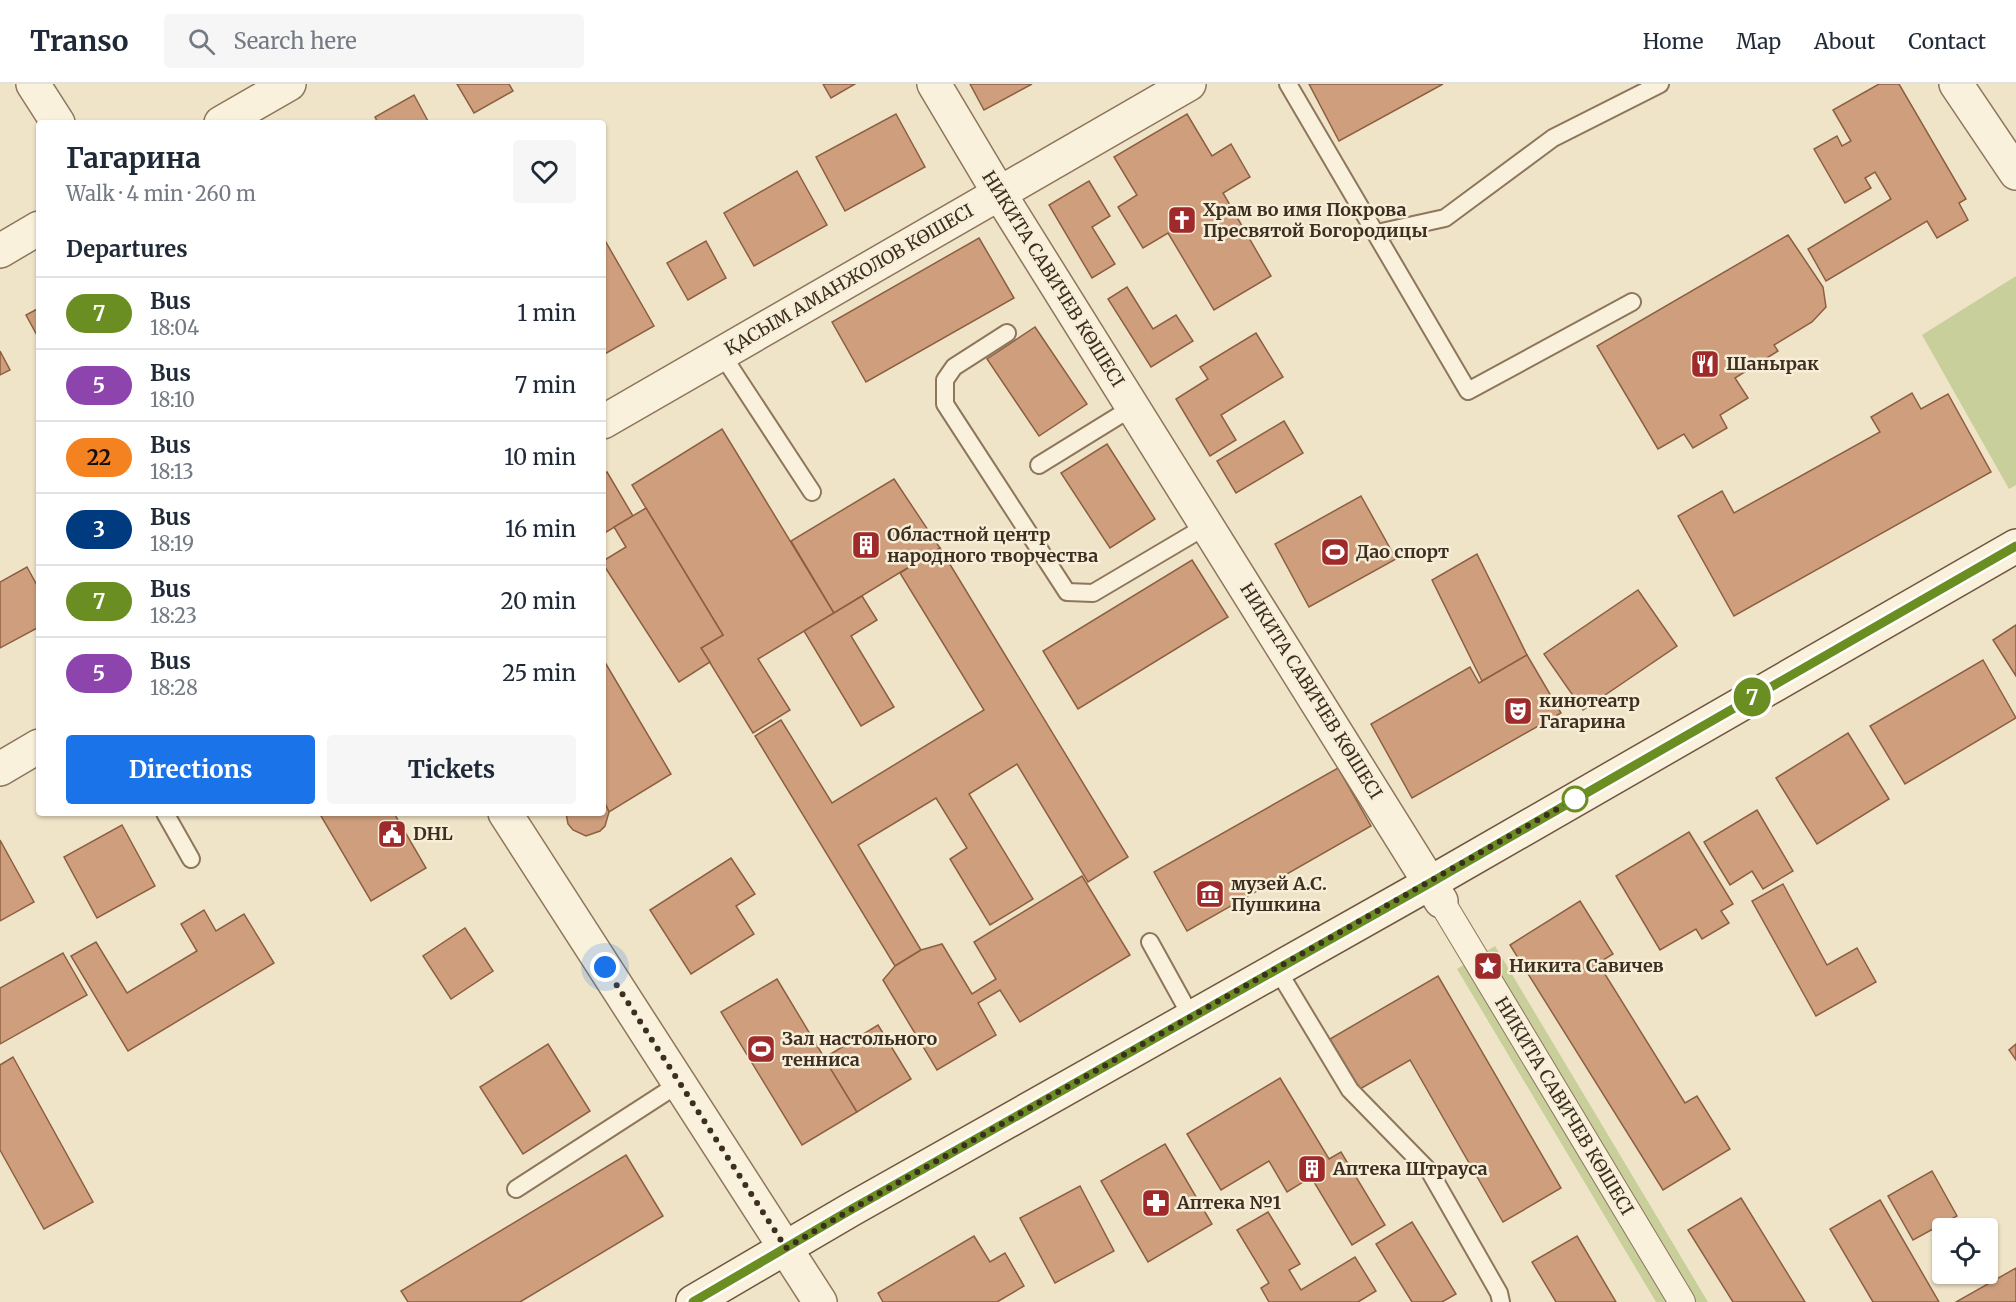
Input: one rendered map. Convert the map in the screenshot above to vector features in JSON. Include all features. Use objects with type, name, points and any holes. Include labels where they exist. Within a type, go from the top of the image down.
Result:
[{"type":"street","points":[[33,84],[56,120]]},
{"type":"street","points":[[226,120],[289,84]]},
{"type":"street","name":"НИКИТА САВИЧЕВ КӨШЕСІ","points":[[934,84],[999,193],[1435,892],[1682,1302]]},
{"type":"street","name":"ҚАСЫМ АМАНЖОЛОВ КӨШЕСІ","points":[[606,420],[1189,84]]},
{"type":"street","points":[[1956,84],[2016,173]]},
{"type":"street","points":[[0,251],[36,230]]},
{"type":"street","points":[[693,1302],[852,1209],[1277,969],[1435,892],[2016,546]]},
{"type":"street","points":[[0,769],[36,748]]},
{"type":"street","points":[[507,816],[820,1302]]},
{"type":"lane","points":[[1288,84],[1468,391],[1632,302]]},
{"type":"lane","points":[[1377,233],[1445,218],[1553,138],[1660,84]]},
{"type":"lane","points":[[1007,333],[954,367],[945,380],[945,404],[1067,592],[1093,593],[1208,525]]},
{"type":"lane","points":[[721,353],[812,492]]},
{"type":"lane","points":[[1039,465],[1133,407]]},
{"type":"lane","points":[[167,816],[191,859]]},
{"type":"lane","points":[[1150,942],[1192,1018]]},
{"type":"lane","points":[[1277,969],[1350,1090],[1430,1172],[1499,1293],[1501,1302]]},
{"type":"lane","points":[[516,1189],[681,1083]]},
{"type":"green space","points":[[2016,276],[2016,485],[2009,489],[1922,335]]},
{"type":"green space","points":[[1495,946],[1708,1302],[1656,1302],[1457,969]]},
{"type":"building","points":[[457,84],[509,84],[513,91],[474,113]]},
{"type":"building","points":[[823,84],[855,84],[831,98]]},
{"type":"building","points":[[970,84],[1032,84],[984,110]]},
{"type":"building","points":[[1309,84],[1443,84],[1339,141]]},
{"type":"building","points":[[1879,84],[1899,84],[1966,199],[1959,203],[1968,220],[1937,238],[1927,221],[1826,281],[1808,249],[1891,199],[1875,172],[1865,178],[1871,188],[1845,203],[1814,149],[1837,136],[1842,146],[1851,141],[1833,110]]},
{"type":"building","points":[[414,95],[427,120],[376,120],[375,117]]},
{"type":"building","points":[[896,114],[925,167],[845,211],[816,157]]},
{"type":"building","name":"Храм во имя Покрова Пресвятой Богородицы","points":[[1187,114],[1212,156],[1231,144],[1250,177],[1223,193],[1271,276],[1214,310],[1168,233],[1143,248],[1118,207],[1137,195],[1114,157]]},
{"type":"building","points":[[797,171],[827,225],[754,266],[724,213]]},
{"type":"building","points":[[1089,181],[1110,216],[1092,227],[1115,264],[1092,278],[1049,205]]},
{"type":"building","points":[[1788,235],[1823,287],[1826,307],[1812,322],[1774,345],[1778,351],[1735,378],[1748,398],[1720,415],[1727,428],[1693,448],[1684,434],[1658,449],[1597,346]]},
{"type":"building","points":[[979,238],[1014,298],[866,382],[832,322]]},
{"type":"building","points":[[706,241],[726,278],[688,300],[667,263]]},
{"type":"building","points":[[606,242],[654,326],[606,353]]},
{"type":"building","points":[[1127,287],[1153,329],[1176,315],[1193,341],[1151,367],[1108,299]]},
{"type":"building","points":[[36,310],[36,333],[26,315]]},
{"type":"building","points":[[1035,327],[1087,404],[1039,436],[987,359]]},
{"type":"building","points":[[1256,333],[1283,377],[1221,415],[1236,440],[1210,456],[1176,399],[1208,379],[1200,367]]},
{"type":"building","points":[[0,351],[10,370],[0,375]]},
{"type":"building","points":[[1912,393],[1921,409],[1948,394],[1991,472],[1734,616],[1678,516],[1722,491],[1734,513],[1880,432],[1871,417]]},
{"type":"building","points":[[1284,421],[1303,453],[1236,493],[1217,461]]},
{"type":"building","points":[[722,429],[834,613],[758,659],[790,710],[753,733],[701,648],[723,635],[632,485]]},
{"type":"building","points":[[1107,444],[1155,519],[1110,548],[1061,473]]},
{"type":"building","points":[[606,472],[633,516],[606,532]]},
{"type":"building","name":"Областной центр народного творчества","points":[[894,479],[940,548],[834,613],[791,541]]},
{"type":"building","name":"Дао спорт","points":[[1361,496],[1396,559],[1309,607],[1275,544]]},
{"type":"building","points":[[646,508],[723,635],[701,648],[710,662],[679,682],[606,569],[606,559],[626,547],[614,527]]},
{"type":"building","points":[[940,548],[1128,857],[1088,882],[1017,764],[969,794],[1033,899],[990,925],[950,859],[967,848],[936,798],[858,845],[921,950],[895,966],[755,736],[781,720],[832,803],[984,710],[900,573]]},
{"type":"building","points":[[1477,554],[1527,655],[1482,681],[1432,580]]},
{"type":"building","points":[[1192,560],[1228,617],[1078,709],[1043,651]]},
{"type":"building","points":[[27,567],[36,584],[36,629],[0,648],[0,582]]},
{"type":"building","points":[[1638,590],[1677,646],[1583,710],[1544,654]]},
{"type":"building","points":[[862,596],[877,620],[851,636],[894,707],[861,726],[804,631]]},
{"type":"building","points":[[2016,625],[2016,676],[1993,640]]},
{"type":"building","points":[[1527,655],[1561,713],[1412,798],[1371,724],[1470,667],[1479,683]]},
{"type":"building","points":[[1983,660],[2016,718],[1905,784],[1870,726]]},
{"type":"building","points":[[606,664],[671,774],[609,812],[606,806]]},
{"type":"building","points":[[1848,733],[1889,799],[1817,844],[1776,778]]},
{"type":"building","points":[[1338,768],[1371,826],[1187,931],[1154,872]]},
{"type":"building","points":[[606,806],[609,812],[605,826],[600,831],[586,836],[573,830],[568,824],[567,816],[606,816]]},
{"type":"building","points":[[1757,810],[1793,871],[1763,889],[1752,871],[1730,885],[1704,842]]},
{"type":"building","points":[[321,816],[396,816],[426,868],[371,901]]},
{"type":"building","points":[[122,825],[155,886],[97,918],[64,857]]},
{"type":"building","points":[[1689,832],[1733,904],[1721,911],[1729,923],[1702,939],[1696,929],[1660,950],[1616,876]]},
{"type":"building","points":[[0,840],[34,902],[0,921]]},
{"type":"building","points":[[731,858],[755,894],[736,906],[754,934],[691,974],[650,910]]},
{"type":"building","points":[[1082,876],[1130,955],[1020,1022],[1000,990],[978,1003],[996,1035],[937,1070],[883,980],[895,966],[921,950],[942,944],[972,994],[996,979],[974,942]]},
{"type":"building","points":[[1783,884],[1827,965],[1857,948],[1876,982],[1816,1016],[1752,901]]},
{"type":"building","points":[[1580,901],[1613,954],[1598,963],[1685,1103],[1697,1096],[1730,1149],[1663,1190],[1510,945]]},
{"type":"building","points":[[204,910],[216,931],[244,914],[274,963],[128,1051],[71,956],[96,942],[127,993],[197,951],[181,924]]},
{"type":"building","points":[[465,928],[493,971],[451,999],[423,956]]},
{"type":"building","points":[[63,953],[87,995],[0,1044],[0,988]]},
{"type":"building","points":[[1438,976],[1561,1188],[1503,1222],[1410,1060],[1360,1089],[1330,1039]]},
{"type":"building","points":[[777,979],[857,1112],[802,1145],[721,1012]]},
{"type":"building","points":[[878,1025],[911,1079],[857,1112],[824,1058]]},
{"type":"building","points":[[548,1044],[590,1111],[523,1154],[480,1087]]},
{"type":"building","points":[[2016,1044],[2016,1060],[2009,1050]]},
{"type":"building","points":[[13,1057],[93,1202],[44,1229],[0,1150],[0,1065]]},
{"type":"building","name":"Аптека Штрауса","points":[[1280,1078],[1329,1159],[1341,1152],[1385,1225],[1352,1245],[1311,1177],[1287,1192],[1269,1161],[1221,1190],[1187,1134]]},
{"type":"building","name":"Аптека №1","points":[[1165,1144],[1212,1224],[1148,1262],[1101,1181]]},
{"type":"building","points":[[626,1155],[663,1216],[520,1302],[408,1302],[401,1291]]},
{"type":"building","points":[[1932,1171],[1957,1216],[1932,1218],[1932,1230],[1913,1240],[1888,1196]]},
{"type":"building","points":[[1080,1186],[1114,1251],[1055,1283],[1020,1218]]},
{"type":"building","points":[[1741,1198],[1805,1302],[1733,1302],[1688,1230]]},
{"type":"building","points":[[1880,1200],[1939,1302],[1873,1302],[1830,1229]]},
{"type":"building","points":[[1268,1212],[1300,1264],[1289,1270],[1301,1290],[1355,1257],[1376,1291],[1358,1302],[1269,1302],[1261,1288],[1269,1283],[1237,1230]]},
{"type":"building","points":[[1412,1222],[1456,1294],[1442,1302],[1412,1302],[1376,1244]]},
{"type":"building","points":[[974,1236],[990,1262],[1005,1253],[1024,1286],[997,1302],[883,1302],[878,1293]]},
{"type":"building","points":[[1577,1236],[1616,1302],[1556,1302],[1532,1262]]},
{"type":"building","points":[[2016,1268],[2016,1302],[1956,1302],[1988,1284],[1998,1284],[1998,1278]]},
{"type":"bus line","name":"7","points":[[693,1302],[852,1209],[1430,883],[2016,546]]},
{"type":"place","name":"Храм во имя Покрова Пресвятой Богородицы","points":[[1182,220]]},
{"type":"place","name":"Шанырак","points":[[1705,364]]},
{"type":"place","name":"Областной центр народного творчества","points":[[866,545]]},
{"type":"place","name":"Дао спорт","points":[[1335,552]]},
{"type":"place","name":"кинотеатр Гагарина","points":[[1518,711]]},
{"type":"place","name":"DHL","points":[[392,834]]},
{"type":"place","name":"музей А.С. Пушкина","points":[[1210,894]]},
{"type":"place","name":"Никита Савичев","points":[[1488,966]]},
{"type":"place","name":"Зал настольного тенниса","points":[[761,1049]]},
{"type":"place","name":"Аптека Штрауса","points":[[1312,1169]]},
{"type":"place","name":"Аптека №1","points":[[1156,1203]]},
{"type":"route","points":[[605,967],[786,1248],[1575,799]]}]
